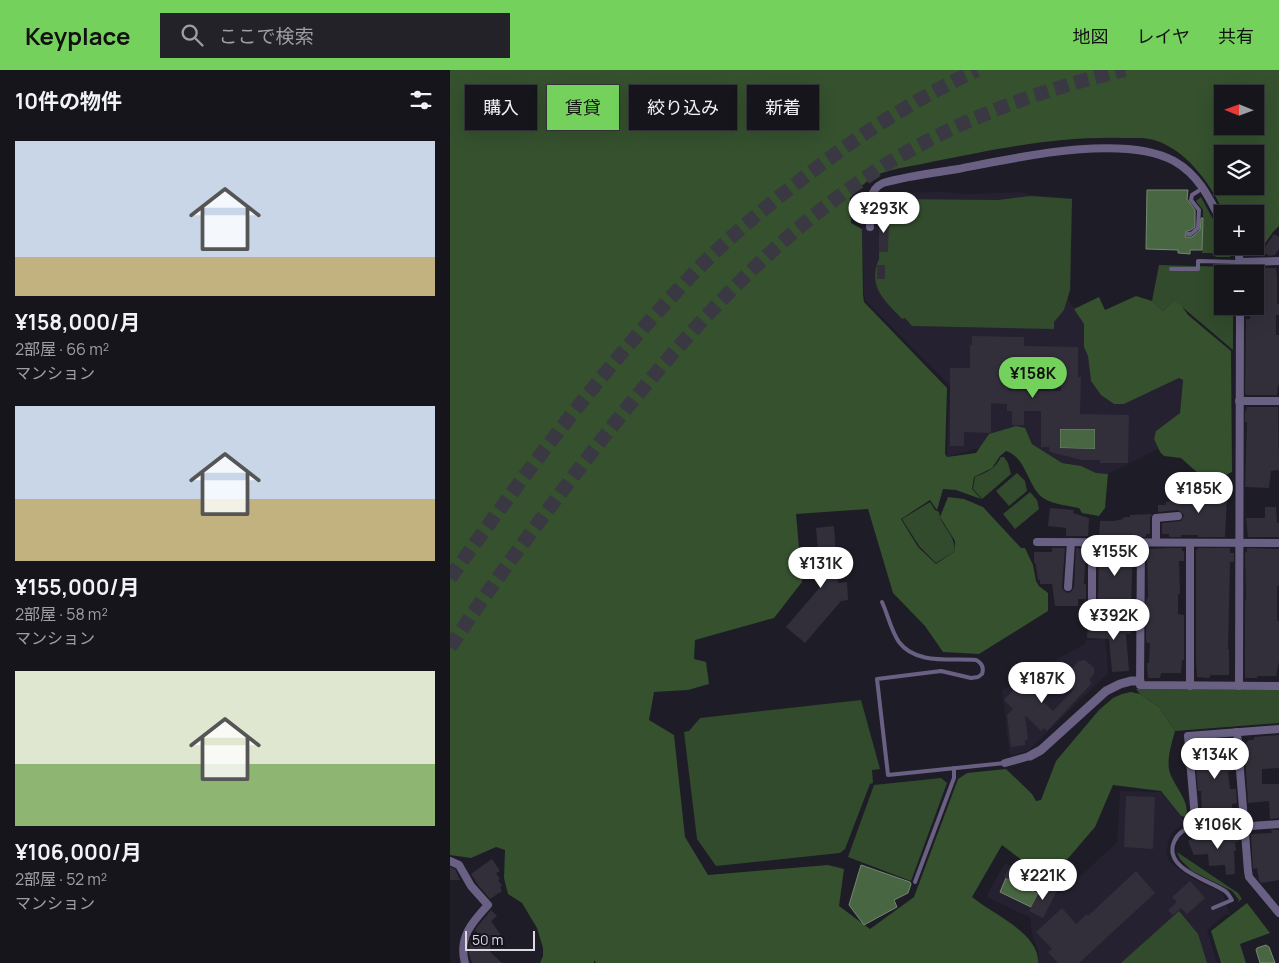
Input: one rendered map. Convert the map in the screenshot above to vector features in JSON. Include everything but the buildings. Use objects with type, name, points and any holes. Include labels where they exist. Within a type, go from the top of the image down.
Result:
[{"type":"street","points":[[870,227],[871,195],[876,187],[883,183],[1022,157],[1110,149],[1149,151],[1180,165],[1203,188],[1214,208]]},
{"type":"street","points":[[1239,255],[1240,262],[1279,261]]},
{"type":"street","points":[[1239,686],[1240,315]]},
{"type":"street","points":[[1240,401],[1279,401]]},
{"type":"street","points":[[1156,542],[1156,518],[1178,516]]},
{"type":"street","points":[[1038,542],[1279,543]]},
{"type":"street","points":[[1068,587],[1071,542]]},
{"type":"street","points":[[1092,542],[1092,612],[1141,612]]},
{"type":"street","points":[[1141,542],[1140,685],[1279,686]]},
{"type":"street","points":[[1190,543],[1190,686]]},
{"type":"street","points":[[1005,763],[1030,756],[1041,750],[1106,691],[1120,684],[1140,681]]},
{"type":"street","points":[[1279,729],[1188,736],[1196,830],[1279,824]]},
{"type":"street","points":[[1237,732],[1249,876],[1279,913]]},
{"type":"street","points":[[450,861],[459,866],[471,886],[488,905],[473,921],[465,936],[463,951],[465,963]]},
{"type":"lane","points":[[1187,234],[1191,234],[1198,228],[1199,210],[1191,200],[1192,196],[1203,188]]},
{"type":"lane","points":[[1171,269],[1198,268],[1198,261],[1240,262]]},
{"type":"lane","points":[[882,602],[895,636],[909,651],[941,660],[976,660],[980,662],[983,668],[982,674],[975,678],[941,671],[877,679],[888,775],[1005,763]]},
{"type":"lane","points":[[915,882],[954,778],[954,768]]},
{"type":"lane","points":[[1195,827],[1183,830],[1177,836],[1172,854],[1176,861],[1191,874],[1228,894],[1232,900],[1214,908]]},
{"type":"shaded area","points":[[450,70],[1279,70],[1279,226],[1264,245],[1264,205],[1220,205],[1214,195],[1264,195],[1264,145],[1214,145],[1214,195],[1199,172],[1190,163],[1171,148],[1156,140],[1099,138],[1051,141],[1003,148],[898,169],[879,174],[863,185],[850,198],[851,223],[862,229],[864,302],[947,388],[945,454],[947,457],[976,453],[989,434],[1016,426],[1025,428],[1032,444],[1062,463],[1081,466],[1096,473],[1108,474],[1105,508],[1099,516],[1082,513],[1079,508],[1061,505],[1039,495],[1019,460],[1013,454],[1006,451],[992,468],[974,477],[972,489],[981,499],[956,490],[943,489],[937,510],[930,500],[901,519],[918,547],[936,564],[955,551],[955,541],[940,517],[948,497],[964,499],[983,507],[1021,548],[1025,548],[1033,565],[1036,581],[1048,593],[1048,611],[979,654],[943,652],[925,626],[893,593],[868,509],[796,514],[802,582],[774,618],[695,640],[694,659],[706,662],[709,684],[688,690],[654,692],[649,720],[674,735],[685,837],[708,875],[828,865],[844,869],[839,906],[870,929],[914,897],[958,779],[967,773],[1006,769],[1032,794],[1036,801],[1041,800],[1056,761],[1099,710],[1113,698],[1131,692],[1140,694],[1159,707],[1175,731],[1169,755],[1169,769],[1184,799],[1187,811],[1186,817],[1181,816],[1161,791],[1113,785],[1095,827],[1059,869],[1031,867],[1002,845],[972,897],[1023,933],[1037,952],[1038,963],[596,963],[594,960],[594,963],[540,963],[543,956],[543,948],[537,928],[522,903],[508,894],[504,878],[505,850],[496,847],[471,858],[450,855]]},
{"type":"shaded area","points":[[1147,190],[1188,190],[1187,199],[1195,210],[1195,227],[1186,231],[1185,237],[1192,237],[1200,230],[1201,218],[1203,218],[1202,250],[1190,250],[1190,254],[1178,253],[1178,250],[1146,249]]},
{"type":"shaded area","points":[[944,192],[962,194],[1022,192],[1031,195],[1072,198],[1071,289],[1068,299],[1084,324],[1084,347],[1088,356],[1091,381],[1101,395],[1114,404],[1124,404],[1179,378],[1183,380],[1180,413],[1156,431],[1154,439],[1158,449],[1108,474],[1096,473],[1081,466],[1062,463],[1032,444],[1028,434],[989,434],[980,448],[947,457],[950,386],[866,301],[864,295],[862,227],[877,227],[878,203],[888,193]]},
{"type":"shaded area","points":[[1031,196],[1072,199],[1070,290],[1064,310],[1054,322],[1054,329],[912,326],[905,318],[902,319],[884,299],[875,278],[879,259],[880,204],[886,199],[998,200]]},
{"type":"shaded area","points":[[1201,197],[1214,221],[1214,255],[1212,253],[1202,253],[1203,210],[1196,201]]},
{"type":"shaded area","points":[[1214,255],[1230,255],[1230,257],[1216,257]]},
{"type":"shaded area","points":[[1159,265],[1214,267],[1214,315],[1233,315],[1233,350],[1174,300],[1163,311],[1152,301]]},
{"type":"shaded area","points":[[1136,296],[1152,301],[1163,311],[1174,300],[1181,305],[1188,315],[1231,351],[1232,472],[1209,483],[1181,458],[1164,456],[1154,439],[1156,431],[1180,413],[1183,380],[1179,378],[1124,404],[1114,404],[1101,395],[1091,381],[1088,356],[1084,347],[1084,324],[1074,309],[1099,297],[1105,310]]},
{"type":"shaded area","points":[[1060,429],[1095,429],[1095,449],[1060,448]]},
{"type":"shaded area","points":[[1001,457],[1004,457],[1008,463],[1011,474],[982,499],[973,489],[975,477],[987,472]]},
{"type":"shaded area","points":[[1017,473],[1025,481],[1027,491],[1009,506],[996,491]]},
{"type":"shaded area","points":[[1030,492],[1037,500],[1039,509],[1015,529],[1003,514]]},
{"type":"shaded area","points":[[930,502],[935,510],[939,512],[953,539],[955,551],[936,563],[919,546],[902,519]]},
{"type":"shaded area","points":[[1105,639],[1108,673],[1029,750],[1011,756],[1002,690],[1086,643],[1086,640]]},
{"type":"shaded area","points":[[1136,689],[1279,690],[1279,723],[1175,731],[1159,707]]},
{"type":"shaded area","points":[[861,700],[880,769],[872,770],[873,783],[870,784],[845,849],[840,853],[716,866],[697,839],[684,732],[689,731],[700,718]]},
{"type":"shaded area","points":[[941,778],[947,783],[911,881],[848,857],[874,785]]},
{"type":"shaded area","points":[[1120,791],[1161,792],[1186,823],[1175,830],[1170,837],[1167,855],[1170,862],[1190,877],[1223,894],[1230,915],[1226,914],[1207,930],[1217,963],[1038,963],[1039,955],[1031,929],[1031,918],[986,897],[1005,863],[1041,880],[1073,883],[1117,842]]},
{"type":"shaded area","points":[[1177,852],[1238,893],[1242,899],[1237,903],[1239,900],[1232,891],[1192,871],[1180,859]]},
{"type":"shaded area","points":[[861,865],[910,882],[911,884],[908,893],[894,900],[897,907],[864,925],[849,905]]},
{"type":"shaded area","points":[[1006,878],[1038,894],[1031,907],[1000,892]]},
{"type":"shaded area","points":[[1247,903],[1270,933],[1240,944],[1246,963],[1221,963],[1211,931]]},
{"type":"shaded area","points":[[1179,911],[1198,934],[1207,963],[1121,963]]},
{"type":"shaded area","points":[[1266,945],[1269,947],[1275,963],[1260,963],[1256,950]]},
{"type":"tunnel","points":[[450,578],[565,423],[657,312],[705,262],[769,205],[838,152],[915,102],[977,70]]},
{"type":"tunnel","points":[[450,647],[541,519],[659,369],[723,299],[792,233],[868,176],[928,140],[992,111],[1024,99],[1091,78],[1125,70]]}]
